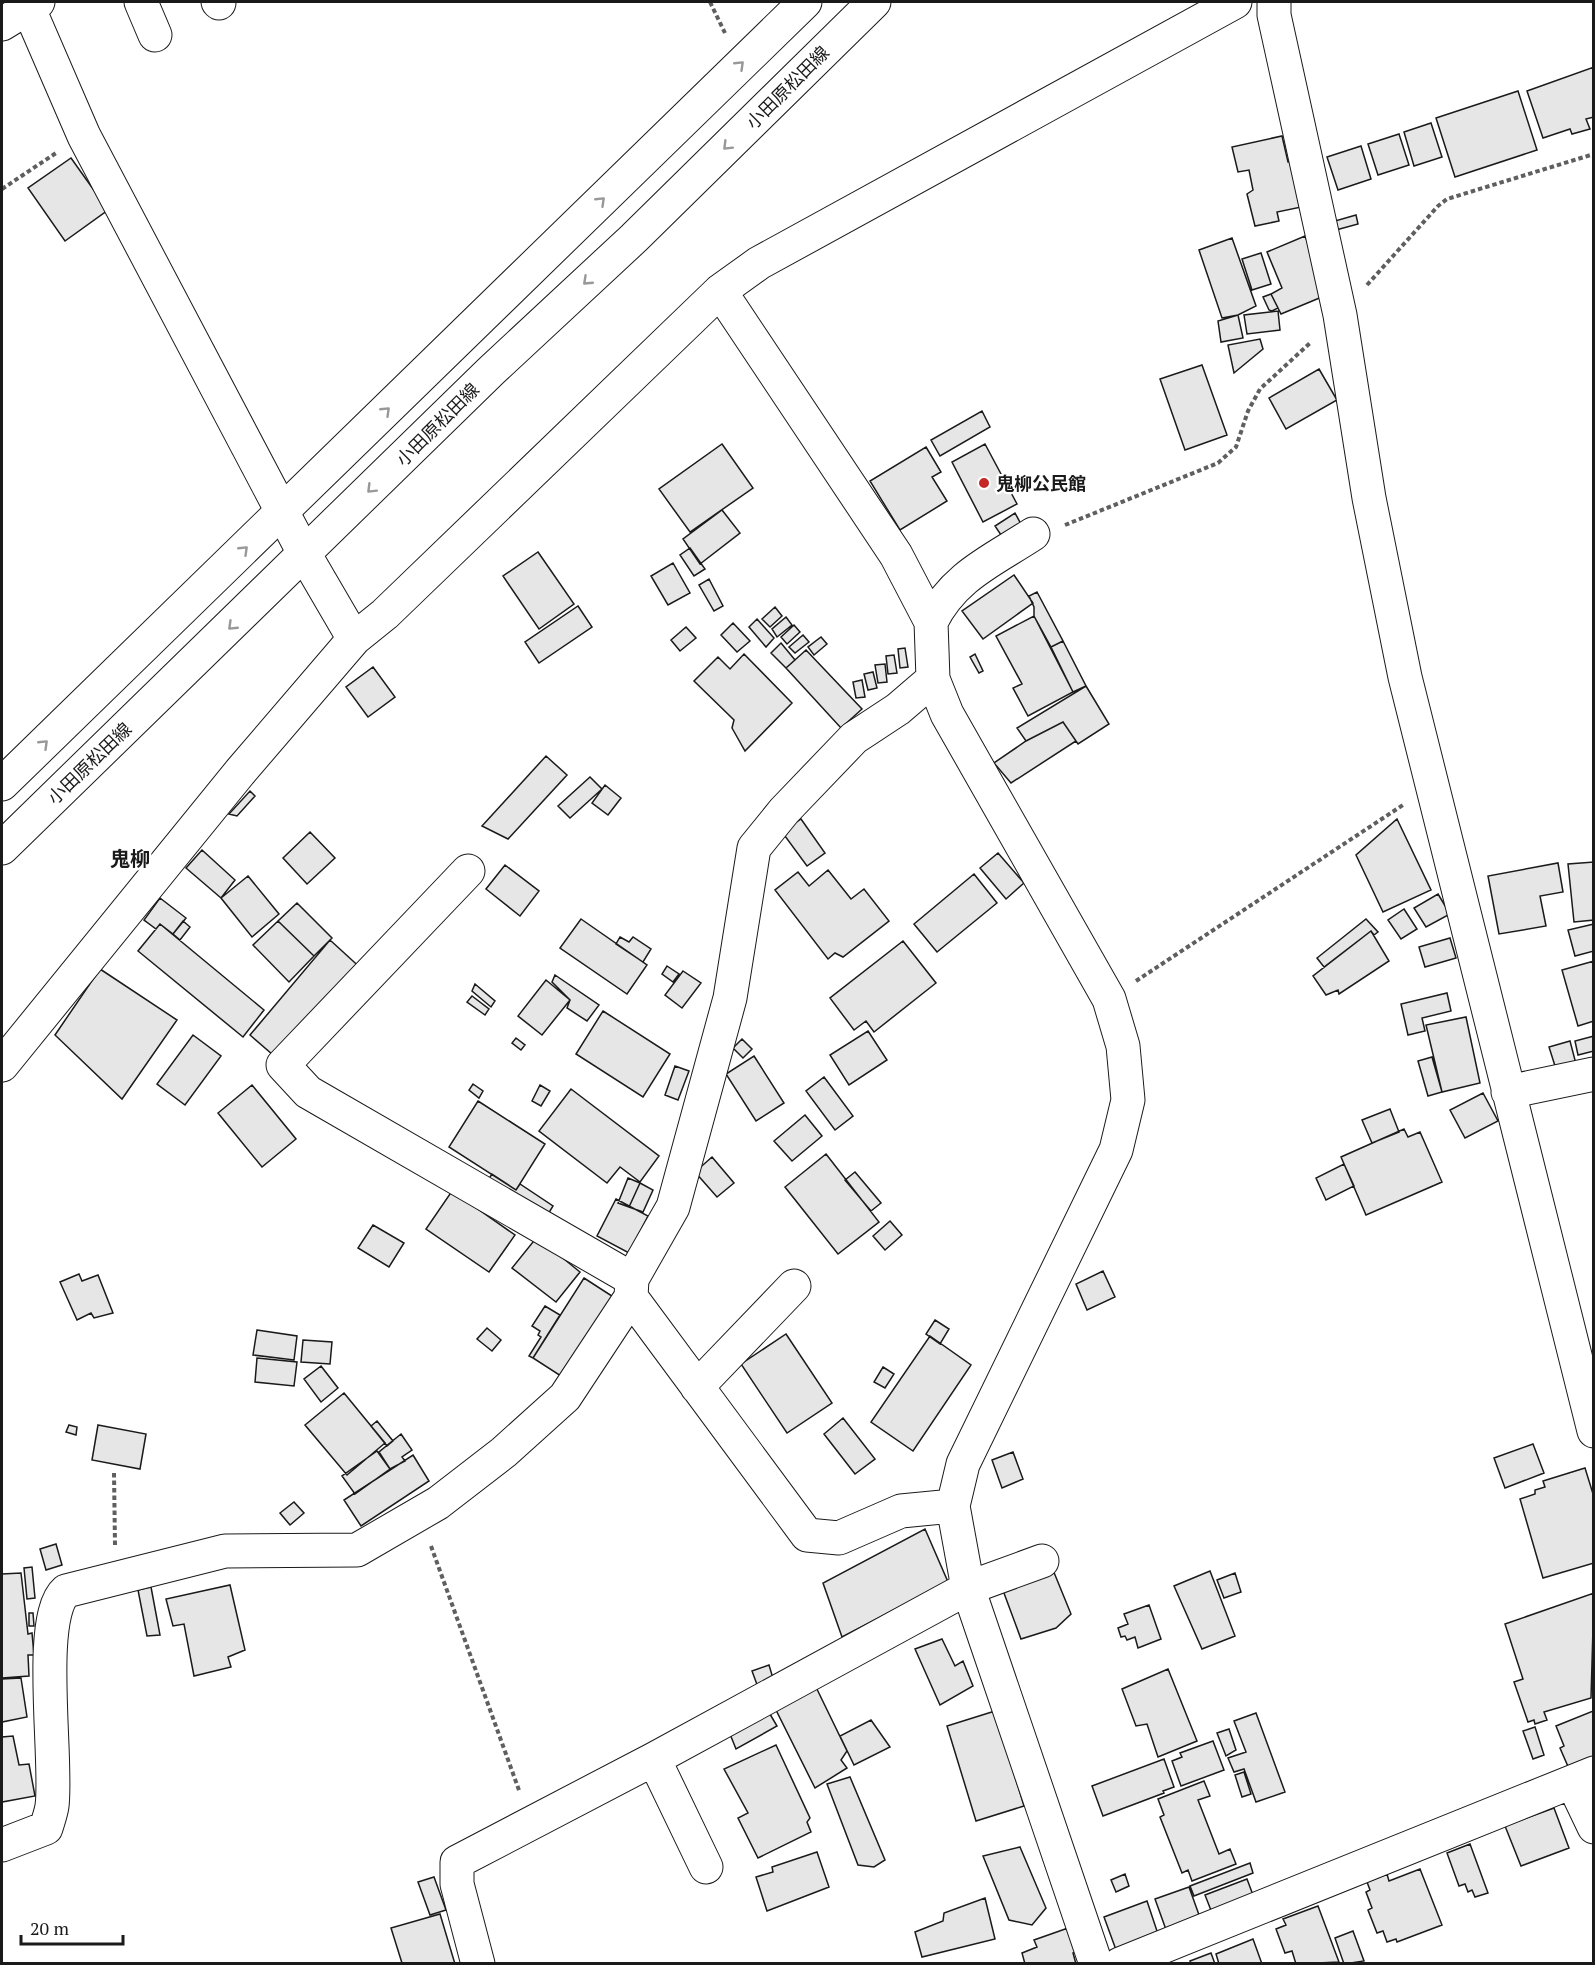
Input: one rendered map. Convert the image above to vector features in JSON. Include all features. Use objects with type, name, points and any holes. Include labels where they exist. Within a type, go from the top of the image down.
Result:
[{"type":"street","points":[[141,2],[155,35]]},
{"type":"street","points":[[2,784],[805,2]]},
{"type":"street","name":"小田原松田線","points":[[2,848],[305,555],[491,370],[634,238],[874,2]]},
{"type":"street","points":[[2,1065],[240,772],[354,639],[386,614],[720,291],[759,263],[1235,2]]},
{"type":"street","points":[[1274,2],[1274,15],[1340,315],[1369,498],[1405,677],[1593,1431]]},
{"type":"street","points":[[24,8],[84,136],[284,511],[305,555],[354,639]]},
{"type":"street","points":[[720,291],[896,555],[931,622],[933,679],[947,714],[1109,999],[1123,1046],[1128,1100],[1116,1150],[963,1464],[953,1506],[968,1588],[1096,1964]]},
{"type":"street","points":[[931,622],[942,601],[962,579],[1033,534]]},
{"type":"street","points":[[2,1845],[46,1828],[52,1805],[51,1680],[54,1611],[58,1598],[66,1591],[225,1551],[357,1550],[438,1503],[504,1452],[565,1397],[631,1288],[673,1207],[730,998],[754,849],[784,811],[854,738],[898,709],[933,679]]},
{"type":"street","points":[[468,871],[283,1065],[308,1092],[631,1288],[697,1387],[807,1535],[839,1538],[901,1511],[953,1506]]},
{"type":"street","points":[[1508,1092],[1593,1074]]},
{"type":"street","points":[[697,1387],[794,1286]]},
{"type":"street","points":[[478,1964],[457,1884],[457,1862],[654,1760],[968,1588],[1042,1561]]},
{"type":"street","points":[[654,1760],[706,1867]]},
{"type":"street","points":[[1120,1964],[1583,1778],[1593,1827]]},
{"type":"path","points":[[2,189],[84,136]]},
{"type":"path","points":[[1033,534],[1052,530],[1218,463],[1236,447],[1248,411],[1260,389],[1340,315],[1427,217],[1447,199],[1593,154]]},
{"type":"path","points":[[1109,999],[1433,784]]},
{"type":"path","points":[[114,1473],[115,1556],[121,1578]]},
{"type":"path","points":[[419,1514],[531,1823]]},
{"type":"building","points":[[1594,67],[1594,117],[1586,119],[1590,129],[1572,134],[1570,129],[1543,138],[1527,91]]},
{"type":"building","points":[[1518,91],[1537,150],[1455,177],[1436,118]]},
{"type":"building","points":[[1431,123],[1442,157],[1414,166],[1404,132]]},
{"type":"building","points":[[1399,134],[1409,165],[1378,175],[1368,144]]},
{"type":"building","points":[[1282,136],[1288,162],[1295,161],[1311,205],[1277,212],[1279,221],[1255,226],[1247,194],[1253,190],[1249,170],[1238,172],[1232,147]]},
{"type":"building","points":[[1361,146],[1371,179],[1338,190],[1327,157]]},
{"type":"building","points":[[71,158],[108,210],[65,241],[28,188]]},
{"type":"building","points":[[1356,215],[1358,224],[1336,230],[1335,221]]},
{"type":"building","points":[[1305,236],[1329,294],[1281,314],[1271,294],[1282,288],[1267,252]]},
{"type":"building","points":[[1232,238],[1256,306],[1238,315],[1222,318],[1199,250]]},
{"type":"building","points":[[1261,253],[1271,284],[1252,290],[1242,259]]},
{"type":"building","points":[[1271,294],[1278,308],[1272,311],[1269,310],[1263,297]]},
{"type":"building","points":[[1278,311],[1280,330],[1247,334],[1244,315]]},
{"type":"building","points":[[1238,315],[1243,338],[1221,342],[1218,321]]},
{"type":"building","points":[[1260,339],[1263,349],[1234,373],[1228,345]]},
{"type":"building","points":[[1202,365],[1227,435],[1185,450],[1160,379]]},
{"type":"building","points":[[1319,369],[1337,400],[1286,429],[1269,398]]},
{"type":"building","points":[[982,411],[990,427],[940,456],[931,440]]},
{"type":"building","points":[[722,444],[753,488],[690,532],[659,489]]},
{"type":"building","name":"鬼柳公民館","points":[[985,444],[1017,504],[983,522],[952,462]]},
{"type":"building","points":[[926,447],[941,472],[932,477],[947,501],[900,530],[870,481]]},
{"type":"building","points":[[722,510],[740,533],[700,564],[683,539]]},
{"type":"building","points":[[1015,513],[1022,526],[1003,538],[995,526]]},
{"type":"building","points":[[690,548],[705,569],[694,576],[680,555]]},
{"type":"building","points":[[538,552],[574,604],[539,629],[503,576]]},
{"type":"building","points":[[673,563],[690,593],[668,605],[651,576]]},
{"type":"building","points":[[1014,575],[1033,603],[983,639],[962,611]]},
{"type":"building","points":[[709,579],[723,606],[714,611],[699,585]]},
{"type":"building","points":[[1037,592],[1063,641],[1051,647],[1034,616],[1034,607],[1029,596]]},
{"type":"building","points":[[578,606],[592,627],[539,663],[525,642]]},
{"type":"building","points":[[775,607],[782,616],[770,627],[762,619]]},
{"type":"building","points":[[1034,616],[1073,692],[1028,716],[1013,688],[1022,684],[996,636]]},
{"type":"building","points":[[786,617],[792,625],[777,637],[772,629]]},
{"type":"building","points":[[757,619],[774,638],[766,647],[749,627]]},
{"type":"building","points":[[733,623],[750,641],[737,652],[721,635]]},
{"type":"building","points":[[794,625],[800,632],[787,644],[781,637]]},
{"type":"building","points":[[686,627],[696,638],[680,651],[671,640]]},
{"type":"building","points":[[803,635],[809,642],[795,653],[789,647]]},
{"type":"building","points":[[821,637],[827,644],[814,655],[808,647]]},
{"type":"building","points":[[1063,641],[1086,686],[1073,692],[1051,647]]},
{"type":"building","points":[[781,643],[795,660],[786,668],[771,653]]},
{"type":"building","points":[[905,648],[908,667],[900,668],[898,649]]},
{"type":"building","points":[[806,650],[862,709],[841,728],[786,668]]},
{"type":"building","points":[[744,654],[792,703],[745,751],[732,728],[734,720],[694,681],[718,657],[730,669]]},
{"type":"building","points":[[975,654],[983,671],[979,673],[970,657]]},
{"type":"building","points":[[894,655],[897,673],[888,674],[886,656]]},
{"type":"building","points":[[885,664],[887,682],[878,683],[875,665]]},
{"type":"building","points":[[373,667],[395,697],[368,717],[346,687]]},
{"type":"building","points":[[873,672],[877,688],[868,690],[864,674]]},
{"type":"building","points":[[862,680],[865,697],[856,698],[853,682]]},
{"type":"building","points":[[1086,686],[1109,724],[1078,744],[1063,722],[1026,741],[1017,728]]},
{"type":"building","points":[[1063,722],[1076,741],[1011,783],[994,763],[1026,741]]},
{"type":"building","points":[[546,756],[567,775],[508,839],[482,826]]},
{"type":"building","points":[[590,777],[602,789],[570,818],[558,806]]},
{"type":"building","points":[[605,785],[621,798],[608,815],[592,803]]},
{"type":"building","points":[[250,791],[255,796],[237,816],[229,814]]},
{"type":"building","points":[[801,819],[825,853],[807,866],[782,832]]},
{"type":"building","points":[[1397,819],[1431,890],[1383,912],[1356,855]]},
{"type":"building","points":[[310,832],[335,858],[307,884],[283,858]]},
{"type":"building","points":[[202,850],[235,880],[221,898],[186,868]]},
{"type":"building","points":[[998,853],[1024,883],[1006,899],[980,868]]},
{"type":"building","points":[[1594,862],[1594,920],[1574,922],[1568,864]]},
{"type":"building","points":[[1558,863],[1563,892],[1540,896],[1546,926],[1499,934],[1488,876]]},
{"type":"building","points":[[505,865],[539,891],[520,916],[486,889]]},
{"type":"building","points":[[828,870],[851,899],[864,889],[889,921],[843,957],[835,953],[828,959],[775,890],[798,872],[809,886]]},
{"type":"building","points":[[974,874],[997,903],[937,952],[914,924]]},
{"type":"building","points":[[248,876],[279,914],[252,937],[221,898]]},
{"type":"building","points":[[1438,894],[1450,914],[1426,927],[1414,908]]},
{"type":"building","points":[[160,898],[186,918],[173,934],[160,924],[156,929],[144,920]]},
{"type":"building","points":[[297,903],[332,938],[314,956],[278,921]]},
{"type":"building","points":[[1404,909],[1417,929],[1401,939],[1388,920]]},
{"type":"building","points":[[581,919],[647,965],[627,994],[560,948]]},
{"type":"building","points":[[1366,919],[1378,932],[1374,935],[1371,931],[1324,967],[1317,958]]},
{"type":"building","points":[[183,921],[190,927],[180,940],[173,934]]},
{"type":"building","points":[[278,921],[314,956],[289,982],[253,945]]},
{"type":"building","points":[[160,924],[264,1010],[243,1037],[138,951]]},
{"type":"building","points":[[1594,924],[1594,951],[1575,956],[1568,930]]},
{"type":"building","points":[[1371,931],[1389,961],[1339,994],[1338,990],[1326,995],[1313,976]]},
{"type":"building","points":[[620,937],[629,942],[633,937],[651,949],[643,962],[616,944]]},
{"type":"building","points":[[1450,938],[1456,958],[1425,967],[1419,947]]},
{"type":"building","points":[[330,940],[365,972],[280,1061],[250,1035]]},
{"type":"building","points":[[903,941],[936,983],[874,1032],[866,1021],[854,1030],[830,998]]},
{"type":"building","points":[[1594,961],[1594,1021],[1578,1026],[1562,970]]},
{"type":"building","points":[[667,966],[679,974],[673,982],[662,974]]},
{"type":"building","points":[[100,969],[177,1020],[122,1099],[55,1035]]},
{"type":"building","points":[[683,971],[701,983],[682,1008],[665,995]]},
{"type":"building","points":[[555,975],[599,1005],[587,1021],[567,1008],[570,1000],[552,982]]},
{"type":"building","points":[[546,980],[570,1000],[542,1035],[518,1016]]},
{"type":"building","points":[[475,984],[495,1001],[491,1007],[472,991]]},
{"type":"building","points":[[1447,993],[1451,1011],[1422,1018],[1425,1031],[1408,1035],[1401,1004]]},
{"type":"building","points":[[472,996],[489,1009],[485,1015],[467,1002]]},
{"type":"building","points":[[603,1011],[670,1054],[643,1097],[576,1054]]},
{"type":"building","points":[[1466,1017],[1480,1083],[1442,1092],[1426,1025]]},
{"type":"building","points":[[868,1031],[887,1060],[849,1085],[830,1055]]},
{"type":"building","points":[[193,1035],[221,1056],[185,1105],[157,1084]]},
{"type":"building","points":[[1594,1036],[1594,1051],[1578,1055],[1575,1041]]},
{"type":"building","points":[[516,1038],[525,1045],[521,1050],[512,1043]]},
{"type":"building","points":[[742,1039],[752,1049],[743,1058],[733,1048]]},
{"type":"building","points":[[1570,1041],[1576,1064],[1556,1069],[1549,1047]]},
{"type":"building","points":[[754,1056],[784,1103],[756,1121],[726,1074]]},
{"type":"building","points":[[1432,1057],[1442,1092],[1428,1096],[1418,1061]]},
{"type":"building","points":[[675,1066],[689,1071],[678,1100],[665,1095]]},
{"type":"building","points":[[824,1077],[853,1116],[835,1130],[806,1091]]},
{"type":"building","points":[[473,1084],[483,1091],[479,1098],[469,1090]]},
{"type":"building","points":[[252,1085],[296,1139],[262,1167],[218,1113]]},
{"type":"building","points":[[540,1085],[550,1091],[541,1106],[532,1101]]},
{"type":"building","points":[[571,1089],[659,1156],[640,1182],[620,1167],[607,1183],[539,1131]]},
{"type":"building","points":[[1483,1093],[1498,1121],[1465,1138],[1450,1110]]},
{"type":"building","points":[[478,1101],[545,1144],[516,1190],[449,1147]]},
{"type":"building","points":[[1390,1109],[1399,1132],[1372,1143],[1362,1120]]},
{"type":"building","points":[[805,1115],[822,1136],[792,1161],[774,1141]]},
{"type":"building","points":[[1404,1129],[1408,1137],[1420,1132],[1442,1182],[1366,1215],[1341,1157]]},
{"type":"building","points":[[826,1154],[879,1222],[838,1254],[785,1187]]},
{"type":"building","points":[[712,1157],[734,1183],[717,1197],[695,1172]]},
{"type":"building","points":[[1344,1164],[1354,1186],[1326,1200],[1316,1178]]},
{"type":"building","points":[[855,1172],[881,1203],[871,1211],[845,1180]]},
{"type":"building","points":[[492,1174],[516,1190],[520,1184],[553,1206],[544,1221],[486,1183]]},
{"type":"building","points":[[628,1178],[640,1183],[629,1207],[618,1203]]},
{"type":"building","points":[[640,1183],[653,1190],[643,1212],[629,1207]]},
{"type":"building","points":[[452,1191],[515,1235],[489,1272],[426,1229]]},
{"type":"building","points":[[616,1199],[648,1216],[629,1253],[597,1236]]},
{"type":"building","points":[[890,1221],[902,1235],[885,1250],[873,1236]]},
{"type":"building","points":[[373,1225],[404,1243],[389,1267],[358,1248]]},
{"type":"building","points":[[537,1237],[580,1272],[556,1302],[512,1268]]},
{"type":"building","points":[[1103,1271],[1115,1297],[1087,1310],[1076,1284]]},
{"type":"building","points":[[79,1274],[82,1281],[98,1275],[113,1313],[94,1318],[91,1313],[77,1320],[60,1282]]},
{"type":"building","points":[[584,1278],[615,1298],[564,1378],[533,1358]]},
{"type":"building","points":[[545,1306],[560,1315],[533,1358],[529,1356],[541,1337],[538,1335],[540,1331],[532,1326]]},
{"type":"building","points":[[935,1320],[949,1329],[940,1344],[926,1334]]},
{"type":"building","points":[[487,1328],[501,1340],[492,1351],[477,1339]]},
{"type":"building","points":[[257,1330],[297,1336],[294,1360],[253,1355]]},
{"type":"building","points":[[786,1334],[832,1403],[787,1433],[741,1364]]},
{"type":"building","points":[[930,1336],[971,1365],[913,1451],[871,1422]]},
{"type":"building","points":[[303,1340],[332,1342],[330,1364],[301,1362]]},
{"type":"building","points":[[257,1358],[297,1362],[294,1386],[255,1382]]},
{"type":"building","points":[[321,1366],[338,1388],[321,1402],[304,1379]]},
{"type":"building","points":[[883,1367],[894,1374],[885,1388],[874,1382]]},
{"type":"building","points":[[344,1393],[385,1443],[347,1475],[305,1425]]},
{"type":"building","points":[[843,1418],[875,1459],[855,1474],[824,1434]]},
{"type":"building","points":[[377,1421],[393,1441],[387,1446],[371,1426]]},
{"type":"building","points":[[69,1425],[77,1427],[76,1435],[66,1432]]},
{"type":"building","points":[[98,1425],[146,1434],[140,1469],[92,1460]]},
{"type":"building","points":[[401,1434],[412,1450],[402,1457],[405,1461],[390,1469],[379,1452]]},
{"type":"building","points":[[1533,1444],[1544,1473],[1505,1488],[1494,1458]]},
{"type":"building","points":[[377,1451],[390,1469],[355,1494],[342,1476]]},
{"type":"building","points":[[1013,1452],[1023,1479],[1002,1488],[992,1460]]},
{"type":"building","points":[[413,1455],[429,1481],[361,1526],[344,1500]]},
{"type":"building","points":[[1585,1468],[1594,1497],[1594,1563],[1543,1578],[1520,1499],[1535,1494],[1535,1490],[1545,1487],[1543,1481]]},
{"type":"building","points":[[294,1502],[304,1513],[290,1525],[280,1513]]},
{"type":"building","points":[[925,1529],[948,1582],[842,1637],[823,1583]]},
{"type":"building","points":[[56,1544],[62,1565],[46,1570],[40,1549]]},
{"type":"building","points":[[32,1567],[35,1598],[27,1599],[24,1568]]},
{"type":"building","points":[[1053,1570],[1071,1614],[1056,1628],[1021,1639],[1001,1585]]},
{"type":"building","points":[[1210,1571],[1235,1636],[1202,1649],[1174,1586]]},
{"type":"building","points":[[21,1573],[28,1634],[32,1633],[34,1655],[28,1655],[29,1676],[2,1678],[2,1574]]},
{"type":"building","points":[[1235,1573],[1241,1592],[1224,1598],[1217,1580]]},
{"type":"building","points":[[230,1585],[245,1650],[228,1657],[231,1667],[194,1676],[184,1624],[173,1626],[166,1599]]},
{"type":"building","points":[[151,1587],[160,1635],[147,1636],[138,1590]]},
{"type":"building","points":[[1594,1593],[1591,1698],[1544,1712],[1547,1720],[1535,1724],[1534,1720],[1528,1722],[1514,1682],[1523,1679],[1505,1624]]},
{"type":"building","points":[[1149,1605],[1161,1639],[1138,1648],[1135,1637],[1127,1640],[1125,1636],[1121,1637],[1118,1628],[1128,1624],[1124,1614]]},
{"type":"building","points":[[29,1613],[33,1613],[34,1626],[29,1626]]},
{"type":"building","points":[[942,1639],[955,1666],[963,1661],[973,1686],[940,1705],[915,1649]]},
{"type":"building","points":[[769,1665],[775,1685],[759,1690],[752,1671]]},
{"type":"building","points":[[1168,1669],[1197,1741],[1158,1757],[1147,1724],[1136,1726],[1122,1689]]},
{"type":"building","points":[[21,1678],[27,1717],[2,1722],[2,1679]]},
{"type":"building","points":[[813,1681],[847,1751],[841,1760],[847,1768],[815,1788],[772,1702]]},
{"type":"building","points":[[767,1709],[777,1726],[736,1749],[728,1729]]},
{"type":"building","points":[[995,1711],[1024,1806],[976,1821],[947,1726]]},
{"type":"building","points":[[1593,1711],[1594,1762],[1570,1771],[1560,1748],[1564,1746],[1556,1726]]},
{"type":"building","points":[[1256,1713],[1285,1792],[1256,1802],[1244,1769],[1234,1772],[1228,1758],[1246,1752],[1234,1721]]},
{"type":"building","points":[[871,1720],[890,1747],[854,1765],[840,1736]]},
{"type":"building","points":[[1535,1727],[1544,1755],[1533,1759],[1523,1731]]},
{"type":"building","points":[[1229,1729],[1236,1750],[1226,1756],[1217,1733]]},
{"type":"building","points":[[13,1736],[19,1765],[29,1764],[35,1796],[2,1802],[2,1737]]},
{"type":"building","points":[[1213,1741],[1224,1770],[1181,1786],[1172,1761],[1182,1757],[1180,1753]]},
{"type":"building","points":[[776,1745],[810,1818],[807,1822],[811,1832],[758,1858],[738,1818],[748,1813],[724,1769]]},
{"type":"building","points":[[1164,1759],[1174,1787],[1103,1816],[1092,1786]]},
{"type":"building","points":[[1244,1772],[1251,1794],[1242,1797],[1235,1775]]},
{"type":"building","points":[[850,1777],[885,1860],[874,1867],[858,1865],[827,1784]]},
{"type":"building","points":[[1204,1781],[1210,1796],[1198,1800],[1219,1854],[1230,1849],[1236,1864],[1192,1881],[1188,1870],[1182,1873],[1160,1817],[1164,1815],[1158,1799]]},
{"type":"building","points":[[1554,1808],[1569,1848],[1521,1866],[1505,1826]]},
{"type":"building","points":[[1470,1844],[1488,1893],[1475,1897],[1472,1890],[1468,1892],[1465,1884],[1459,1886],[1447,1853]]},
{"type":"building","points":[[1020,1847],[1046,1908],[1032,1925],[1009,1920],[983,1856]]},
{"type":"building","points":[[817,1852],[829,1887],[767,1911],[756,1877],[773,1872],[772,1867]]},
{"type":"building","points":[[1250,1863],[1253,1873],[1194,1896],[1190,1886]]},
{"type":"building","points":[[1420,1869],[1442,1925],[1397,1942],[1396,1939],[1387,1942],[1383,1931],[1377,1933],[1368,1910],[1372,1908],[1366,1892],[1370,1890],[1367,1882],[1387,1874],[1389,1881]]},
{"type":"building","points":[[1125,1874],[1129,1886],[1116,1892],[1111,1880]]},
{"type":"building","points":[[434,1877],[446,1910],[430,1915],[418,1882]]},
{"type":"building","points":[[1247,1879],[1256,1903],[1214,1918],[1205,1895]]},
{"type":"building","points":[[1189,1887],[1203,1926],[1169,1938],[1155,1899]]},
{"type":"building","points":[[985,1898],[995,1939],[922,1957],[915,1932],[943,1921],[944,1913]]},
{"type":"building","points":[[1147,1901],[1161,1943],[1119,1958],[1104,1917]]},
{"type":"building","points":[[1318,1906],[1339,1962],[1296,1964],[1292,1951],[1285,1953],[1276,1929],[1286,1925],[1283,1919]]},
{"type":"building","points":[[440,1914],[455,1964],[399,1964],[402,1963],[391,1928]]},
{"type":"building","points":[[1068,1928],[1076,1952],[1073,1953],[1076,1964],[1025,1964],[1022,1953],[1037,1947],[1034,1940]]},
{"type":"building","points":[[1353,1931],[1364,1961],[1344,1964],[1335,1938]]},
{"type":"building","points":[[1253,1939],[1262,1964],[1219,1964],[1216,1954]]},
{"type":"building","points":[[1211,1953],[1215,1964],[1191,1964],[1190,1961]]},
{"type":"place","name":"鬼柳公民館","points":[[984,483]]},
{"type":"district","name":"鬼柳","points":[[130,858]]}]
